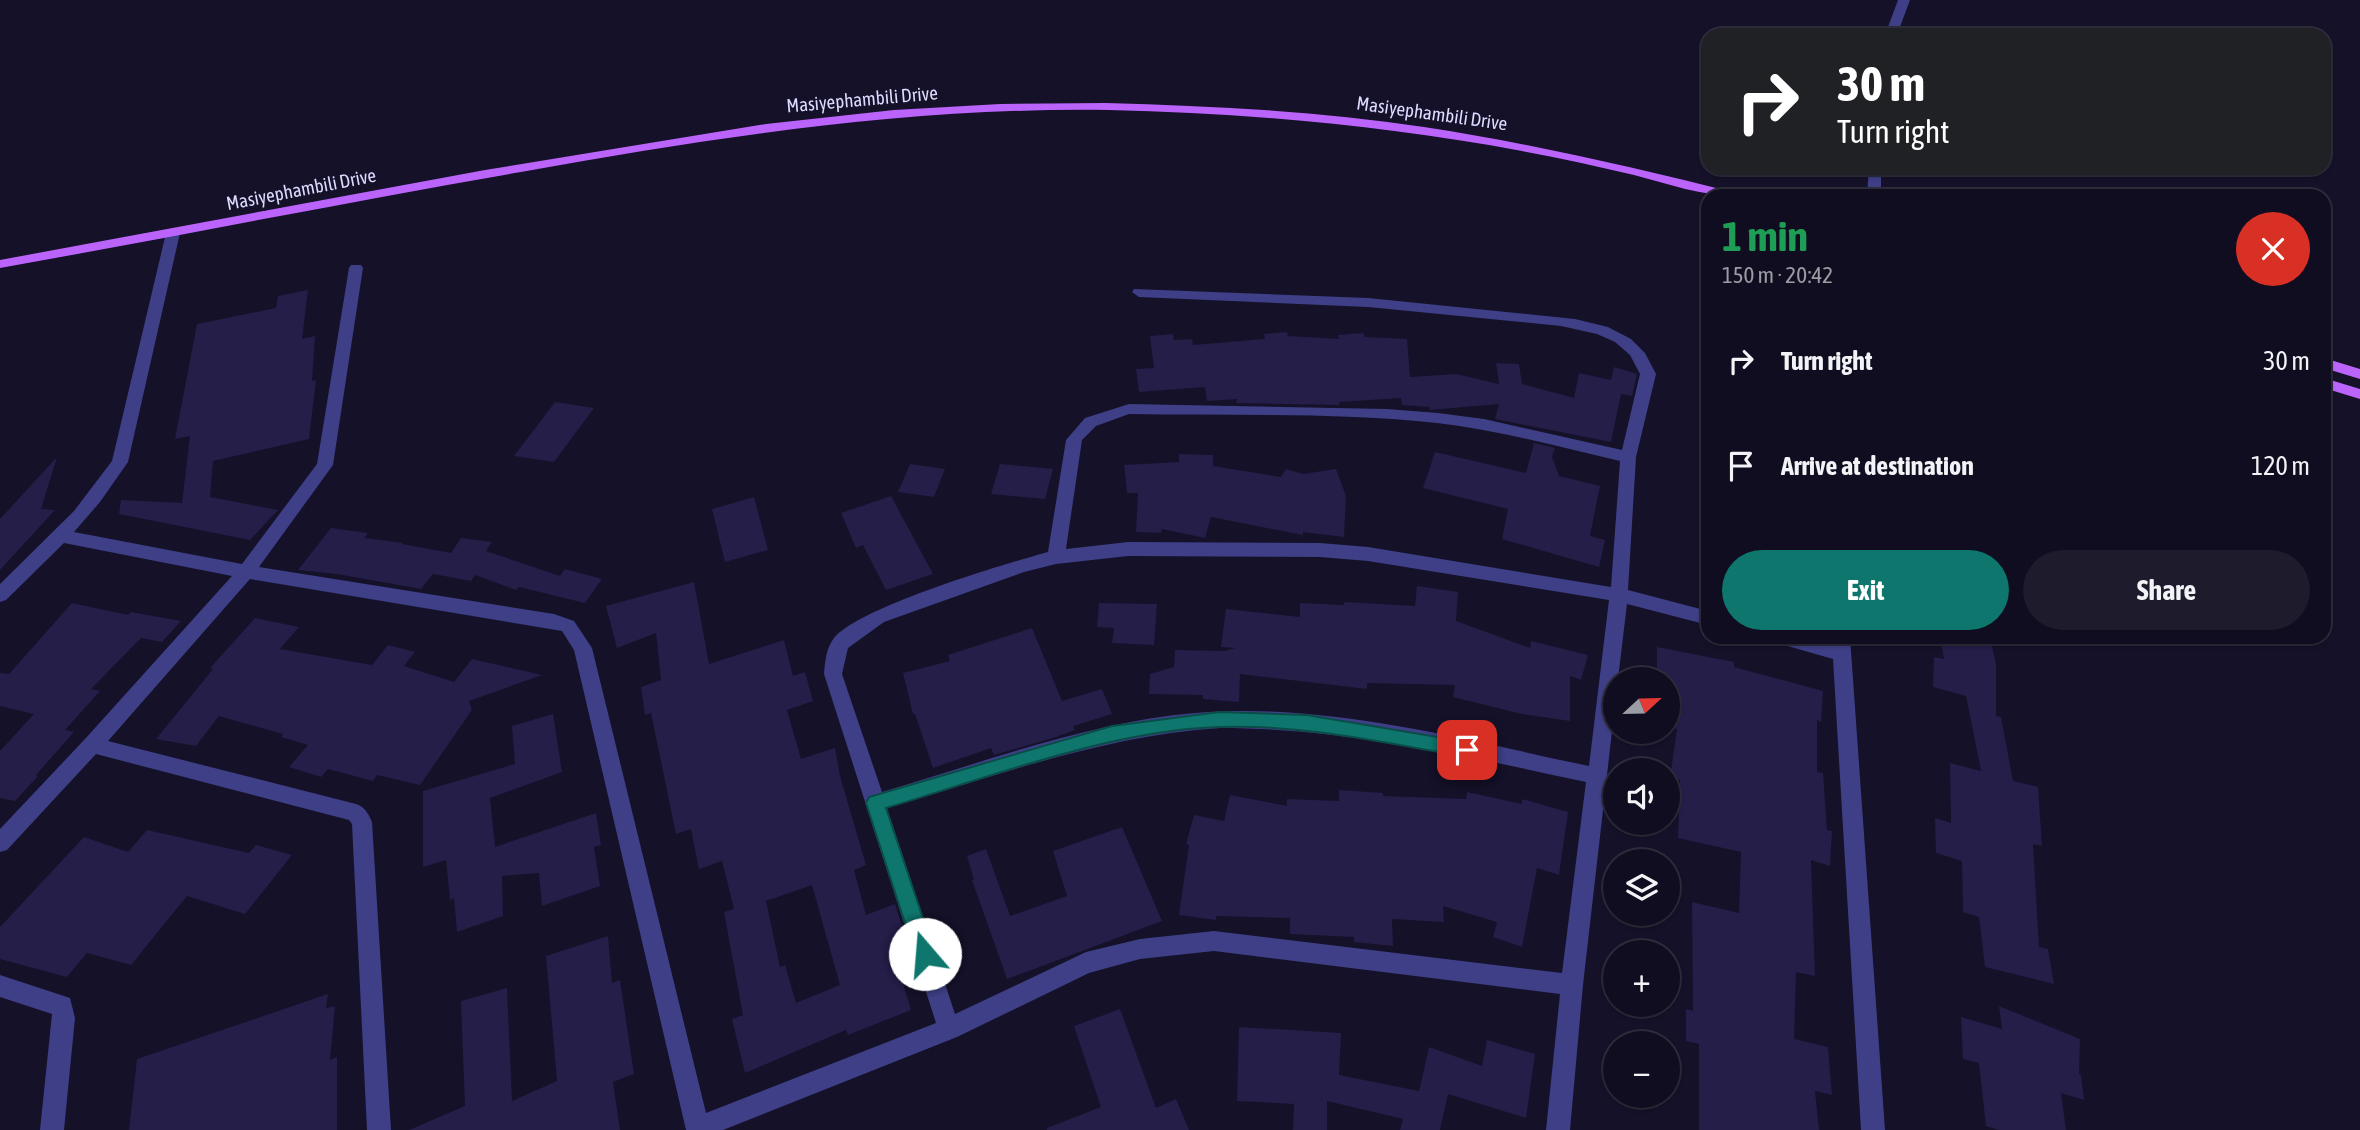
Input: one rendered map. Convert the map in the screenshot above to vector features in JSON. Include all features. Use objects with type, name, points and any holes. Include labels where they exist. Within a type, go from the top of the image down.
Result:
[{"type":"main road","name":"Masiyephambili Drive","points":[[0,264],[418,186],[760,128],[893,114],[1010,107],[1146,105],[1373,123],[1485,138],[1601,162],[1704,189]]},
{"type":"main road","points":[[2331,365],[2360,374]]},
{"type":"main road","points":[[2331,385],[2360,394]]},
{"type":"street","points":[[1894,28],[1904,0]]},
{"type":"street","points":[[0,595],[60,536],[108,482],[120,462],[173,233]]},
{"type":"street","points":[[0,843],[92,745],[246,572],[325,465],[356,268]]},
{"type":"street","points":[[1139,292],[1382,302],[1546,320],[1613,334],[1637,352],[1645,363],[1648,374],[1628,457],[1619,595],[1572,985],[1558,1130]]},
{"type":"street","points":[[1056,557],[1074,440],[1080,430],[1093,421],[1107,414],[1129,409],[1387,414],[1438,418],[1484,425],[1628,457]]},
{"type":"street","points":[[60,536],[246,572],[554,621],[568,626],[583,649],[698,1129],[949,1029],[1086,963],[1140,949],[1214,941],[1572,985]]},
{"type":"street","points":[[949,1029],[833,674],[835,656],[841,643],[878,617],[1021,566],[1056,557],[1128,549],[1320,550],[1368,554],[1619,595],[1701,616]]},
{"type":"street","points":[[1840,645],[1873,1130]]},
{"type":"street","points":[[875,803],[1112,733],[1219,720],[1269,720],[1332,726],[1415,739],[1597,776]]},
{"type":"street","points":[[92,745],[356,813],[362,822],[379,1130]]},
{"type":"street","points":[[0,986],[62,1006],[64,1018],[52,1130]]},
{"type":"building","points":[[308,290],[302,339],[315,336],[312,381],[316,380],[309,439],[213,461],[210,497],[278,510],[250,540],[119,514],[121,500],[182,503],[190,436],[175,439],[197,324],[276,308],[278,296]]},
{"type":"building","points":[[1287,332],[1288,336],[1339,339],[1338,335],[1363,333],[1365,337],[1407,339],[1410,377],[1456,374],[1499,384],[1496,363],[1519,364],[1522,384],[1574,398],[1579,373],[1611,380],[1614,367],[1637,374],[1632,396],[1621,394],[1611,442],[1495,419],[1499,404],[1430,410],[1429,407],[1402,405],[1401,398],[1339,402],[1340,405],[1236,403],[1237,399],[1207,401],[1205,387],[1139,392],[1136,369],[1154,368],[1150,336],[1173,334],[1174,340],[1192,339],[1193,345],[1265,339],[1264,334]]},
{"type":"building","points":[[555,402],[594,408],[554,462],[514,456]]},
{"type":"building","points":[[1534,443],[1555,448],[1552,457],[1559,476],[1600,486],[1590,536],[1605,540],[1599,567],[1502,539],[1508,509],[1423,488],[1435,452],[1526,473]]},
{"type":"building","points":[[1179,454],[1213,455],[1213,466],[1281,477],[1286,469],[1303,474],[1336,469],[1346,496],[1344,537],[1303,532],[1303,535],[1211,517],[1205,538],[1162,529],[1161,533],[1136,532],[1138,493],[1127,493],[1124,465],[1179,462]]},
{"type":"building","points":[[57,457],[41,509],[55,510],[0,570],[0,519]]},
{"type":"building","points":[[910,464],[945,469],[934,497],[898,492]]},
{"type":"building","points":[[1000,464],[1053,469],[1045,499],[991,494]]},
{"type":"building","points":[[891,496],[933,574],[886,590],[863,545],[856,548],[841,513]]},
{"type":"building","points":[[754,497],[768,550],[725,562],[712,509]]},
{"type":"building","points":[[331,528],[368,533],[364,538],[451,553],[461,538],[492,542],[486,551],[560,576],[565,569],[602,579],[585,603],[519,587],[516,590],[475,575],[471,581],[433,574],[421,589],[298,570]]},
{"type":"building","points":[[694,582],[709,664],[784,640],[793,676],[805,672],[813,701],[787,710],[801,759],[835,748],[840,776],[866,865],[854,870],[866,915],[895,904],[908,945],[893,951],[911,1010],[848,1035],[846,1030],[745,1073],[732,1019],[743,1015],[724,912],[734,909],[722,861],[699,869],[691,829],[676,834],[651,713],[645,715],[641,687],[661,680],[656,633],[617,648],[606,606]],"holes":[[[812,885],[840,985],[796,1003],[785,965],[780,967],[766,901]]]},
{"type":"building","points":[[1417,586],[1458,592],[1456,621],[1530,648],[1531,641],[1588,655],[1581,680],[1570,676],[1570,721],[1522,714],[1453,697],[1455,685],[1367,683],[1367,689],[1240,674],[1239,702],[1203,699],[1203,695],[1149,694],[1150,674],[1174,667],[1175,650],[1225,651],[1235,648],[1221,647],[1226,609],[1300,617],[1300,603],[1344,605],[1344,602],[1415,606]]},
{"type":"building","points":[[72,603],[128,615],[131,612],[181,621],[162,642],[141,638],[91,689],[100,691],[65,730],[74,732],[36,775],[38,776],[15,801],[0,798],[0,751],[34,714],[0,706],[0,673],[9,674]]},
{"type":"building","points":[[1099,603],[1157,604],[1154,645],[1112,643],[1114,628],[1097,627]]},
{"type":"building","points":[[255,618],[299,627],[280,649],[372,665],[388,645],[415,652],[404,666],[454,682],[472,659],[542,675],[469,701],[472,710],[420,785],[377,775],[373,781],[328,769],[321,777],[289,767],[308,745],[281,737],[283,734],[219,716],[196,746],[156,739],[213,669],[210,668]]},
{"type":"building","points":[[1032,628],[1062,701],[1102,689],[1112,714],[1073,726],[1075,730],[1053,738],[994,755],[991,748],[933,768],[913,714],[903,673],[950,661],[948,655]]},
{"type":"building","points":[[1941,644],[1991,644],[1996,664],[1996,716],[2001,717],[2013,781],[2038,787],[2042,846],[2033,844],[2039,947],[2048,949],[2054,984],[1985,967],[1979,917],[1963,912],[1962,861],[1936,853],[1935,818],[1951,823],[1950,763],[1981,771],[1966,696],[1933,687],[1934,657],[1944,659]]},
{"type":"building","points":[[1657,647],[1734,662],[1734,667],[1823,691],[1821,722],[1817,720],[1817,772],[1823,773],[1827,830],[1832,831],[1830,866],[1811,860],[1815,976],[1796,972],[1794,1039],[1828,1047],[1832,1095],[1815,1091],[1819,1130],[1699,1130],[1699,1044],[1686,1041],[1686,1009],[1693,1011],[1692,902],[1739,913],[1741,852],[1678,838],[1680,758],[1673,758],[1675,744],[1680,744],[1680,667],[1657,667]]},
{"type":"building","points":[[553,714],[562,772],[490,798],[495,847],[596,813],[601,845],[594,847],[600,886],[542,906],[539,873],[502,876],[503,916],[457,932],[454,898],[450,900],[446,860],[423,867],[423,791],[515,764],[512,726]]},
{"type":"building","points":[[1339,790],[1383,793],[1383,796],[1466,799],[1467,792],[1522,804],[1522,799],[1568,812],[1559,875],[1537,868],[1522,947],[1493,937],[1497,922],[1443,906],[1444,922],[1392,919],[1393,946],[1354,942],[1354,937],[1290,934],[1290,918],[1216,916],[1216,920],[1179,915],[1189,845],[1186,844],[1194,815],[1224,821],[1230,795],[1287,806],[1287,799],[1339,801]]},
{"type":"building","points":[[1122,827],[1162,921],[1007,979],[972,880],[967,856],[986,849],[1010,916],[1067,896],[1053,851]]},
{"type":"building","points":[[147,830],[249,853],[256,845],[292,855],[245,914],[187,896],[131,965],[87,953],[67,977],[0,959],[0,927],[84,837],[128,852]]},
{"type":"building","points":[[608,936],[612,983],[620,980],[634,1074],[613,1082],[620,1130],[409,1130],[465,1106],[461,1001],[507,988],[512,1101],[557,1081],[546,956]]},
{"type":"building","points":[[328,994],[326,1008],[335,1006],[330,1060],[337,1057],[337,1130],[129,1130],[137,1059]]},
{"type":"building","points":[[1999,1006],[2080,1039],[2079,1074],[2084,1100],[2061,1093],[2066,1130],[1999,1130],[1986,1126],[1979,1063],[1963,1059],[1961,1017],[2002,1029]]},
{"type":"building","points":[[1120,1009],[1156,1108],[1176,1099],[1189,1130],[1047,1130],[1101,1107],[1074,1026]]},
{"type":"building","points":[[1239,1027],[1341,1033],[1339,1075],[1419,1091],[1429,1047],[1482,1066],[1487,1040],[1535,1054],[1526,1118],[1448,1094],[1440,1130],[1400,1130],[1403,1119],[1327,1101],[1327,1130],[1293,1130],[1294,1104],[1237,1101]]},
{"type":"route","points":[[925,954],[875,803],[1112,733],[1219,720],[1307,723],[1415,739],[1467,750]]}]
